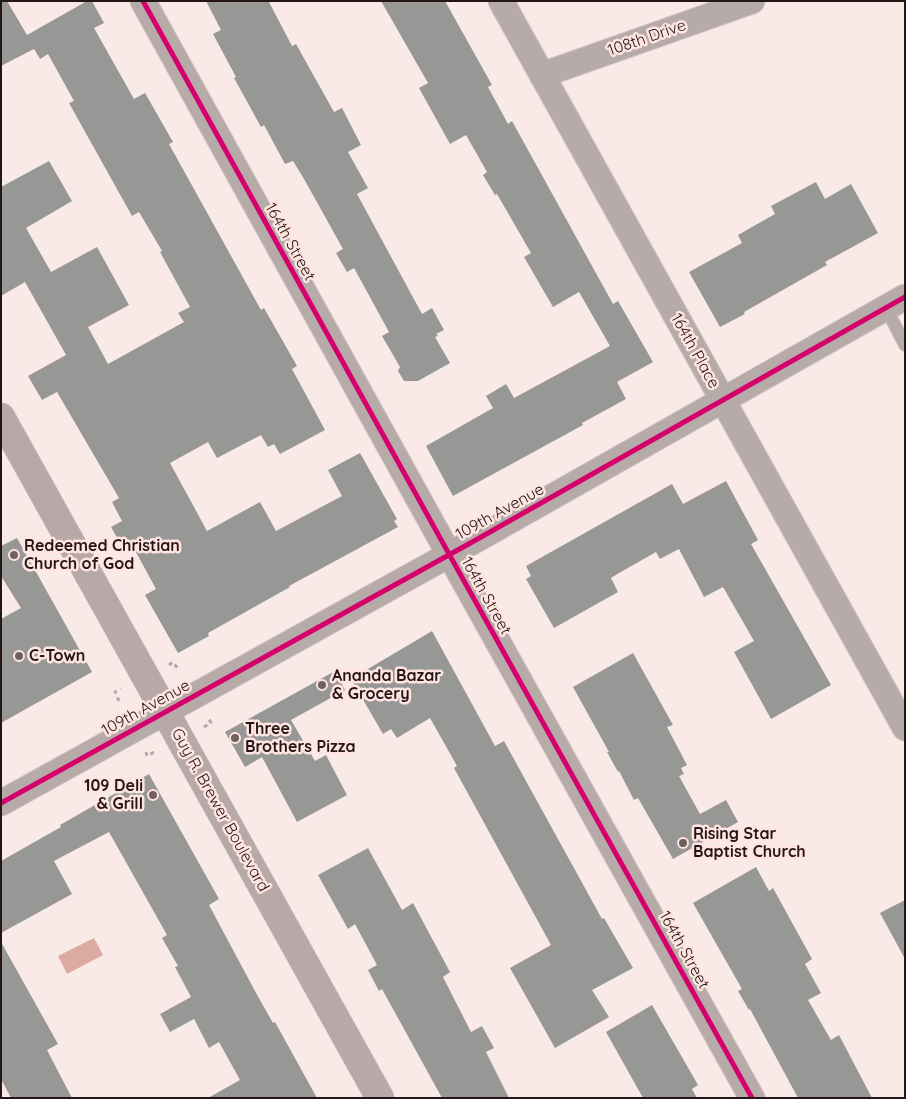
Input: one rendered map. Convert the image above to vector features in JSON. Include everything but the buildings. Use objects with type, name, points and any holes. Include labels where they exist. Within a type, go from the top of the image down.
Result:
[{"type":"main road","name":"Guy R. Brewer Boulevard","points":[[1,417],[380,1098]]},
{"type":"street","name":"164th Street","points":[[143,1],[752,1098]]},
{"type":"street","name":"164th Place","points":[[501,1],[905,728]]},
{"type":"street","name":"108th Drive","points":[[542,75],[752,1]]},
{"type":"street","name":"109th Avenue","points":[[1,803],[723,401],[895,303]]},
{"type":"lane","points":[[895,303],[905,345]]},
{"type":"path","points":[[173,662],[178,669]]},
{"type":"path","points":[[115,692],[119,701]]},
{"type":"path","points":[[204,727],[211,723]]},
{"type":"path","points":[[147,756],[157,751]]},
{"type":"shaded area","points":[[94,938],[103,955],[67,974],[58,956]]},
{"type":"cycle path","points":[[143,1],[752,1098]]},
{"type":"cycle path","points":[[1,803],[474,541],[905,297]]},
{"type":"place","name":"Redeemed Christian Church of God","points":[[14,555]]},
{"type":"place","name":"C-Town","points":[[19,656]]},
{"type":"place","name":"Ananda Bazar & Grocery","points":[[322,685]]},
{"type":"place","name":"Three Brothers Pizza","points":[[235,738]]},
{"type":"place","name":"109 Deli & Grill","points":[[153,795]]},
{"type":"place","name":"Rising Star Baptist Church","points":[[683,843]]}]
